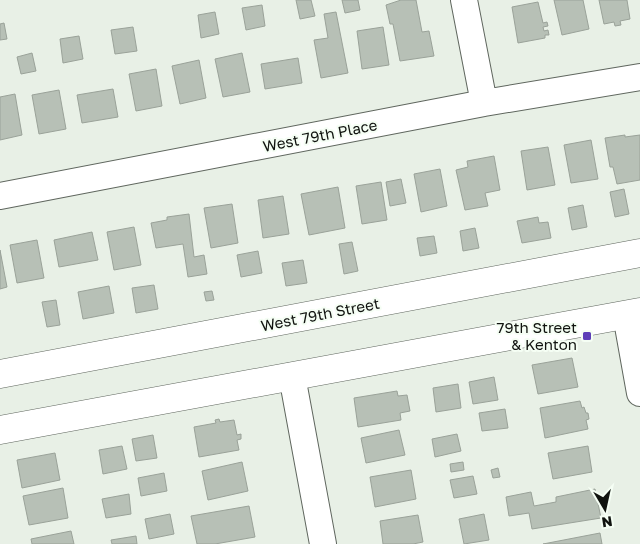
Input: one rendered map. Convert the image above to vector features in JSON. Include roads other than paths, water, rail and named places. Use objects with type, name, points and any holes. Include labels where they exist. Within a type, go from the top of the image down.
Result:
[{"type":"main road","name":"West 79th Street","points":[[0,374],[640,254]]},
{"type":"main road","points":[[0,430],[633,314]]},
{"type":"street","points":[[464,0],[484,103]]},
{"type":"street","name":"West 79th Place","points":[[0,196],[484,103],[640,77]]},
{"type":"street","points":[[633,314],[640,392]]},
{"type":"street","points":[[292,376],[323,544]]},
{"type":"place","name":"79th Street & Kenton","points":[[587,336]]}]
